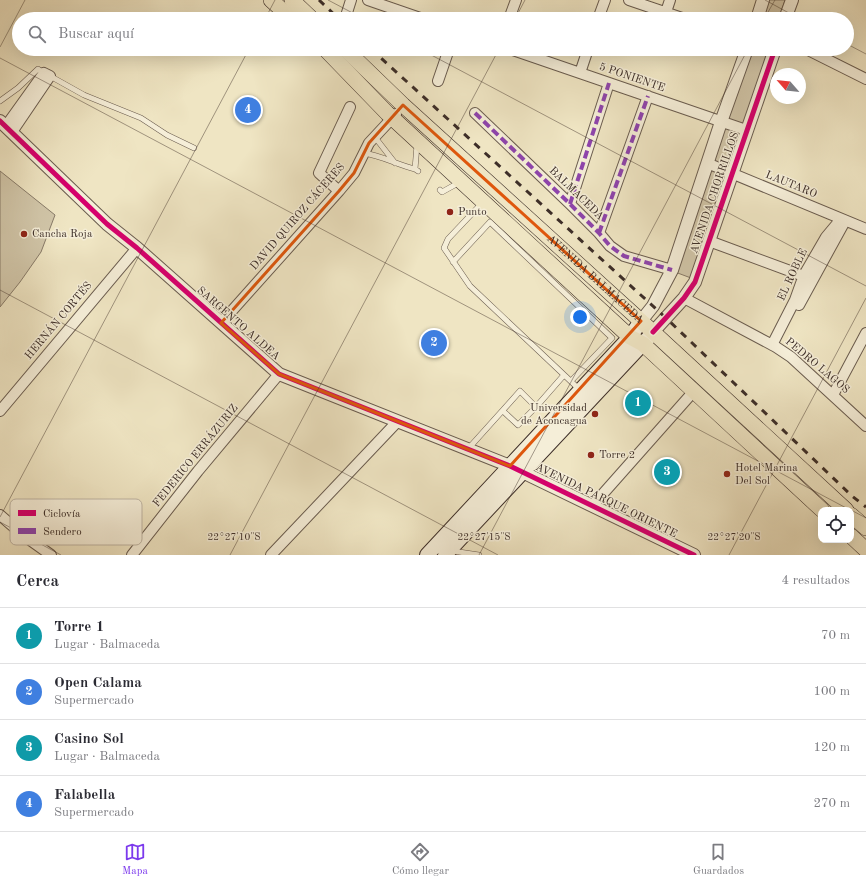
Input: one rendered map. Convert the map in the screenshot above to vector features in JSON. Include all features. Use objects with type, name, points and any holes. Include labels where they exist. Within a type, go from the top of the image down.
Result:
[{"type":"main road","points":[[271,0],[284,12]]},
{"type":"main road","points":[[292,0],[305,12]]},
{"type":"main road","name":"AVENIDA BALMACEDA","points":[[332,56],[392,118],[461,182],[636,341],[694,391],[819,507]]},
{"type":"main road","name":"AVENIDA BALMACEDA","points":[[352,56],[403,105],[843,507]]},
{"type":"main road","name":"AVENIDA CHORRILLOS","points":[[447,553],[516,469],[576,386],[636,341],[641,322]]},
{"type":"main road","points":[[516,469],[636,341],[653,332]]},
{"type":"main road","name":"AVENIDA CHORRILLOS","points":[[427,555],[516,469]]},
{"type":"main road","points":[[854,518],[866,528]]},
{"type":"main road","points":[[854,539],[866,550]]},
{"type":"street","points":[[347,12],[351,0]]},
{"type":"street","points":[[368,0],[403,12]]},
{"type":"street","points":[[512,12],[516,0]]},
{"type":"street","points":[[601,12],[605,0]]},
{"type":"street","points":[[629,0],[666,12],[670,0]]},
{"type":"street","points":[[759,12],[763,0]]},
{"type":"street","points":[[788,12],[792,0]]},
{"type":"street","points":[[438,81],[447,56]]},
{"type":"street","name":"5 PONIENTE","points":[[530,56],[746,130]]},
{"type":"street","points":[[580,73],[586,56]]},
{"type":"street","name":"AVENIDA CHORRILLOS","points":[[641,322],[653,306],[672,270],[745,56]]},
{"type":"street","name":"AVENIDA CHORRILLOS","points":[[653,332],[684,298],[695,282],[772,56]]},
{"type":"street","points":[[820,56],[866,80]]},
{"type":"street","points":[[6,127],[47,74]]},
{"type":"street","points":[[570,204],[609,83]]},
{"type":"street","points":[[599,233],[648,96]]},
{"type":"street","name":"DAVID QUIROZ CÁCERES","points":[[221,324],[339,192],[354,173],[363,153],[374,136],[403,105]]},
{"type":"street","points":[[339,192],[319,173],[350,107]]},
{"type":"street","name":"BALMACEDA","points":[[475,113],[570,204],[610,246],[624,256],[672,270]]},
{"type":"street","name":"SARGENTO ALDEA","points":[[6,127],[102,219],[137,248],[279,374],[516,469]]},
{"type":"street","name":"LAUTARO","points":[[707,163],[866,229]]},
{"type":"street","name":"EL ROBLE","points":[[774,346],[826,237],[843,220]]},
{"type":"street","points":[[709,241],[808,277]]},
{"type":"street","name":"HERNÁN CORTÉS","points":[[0,410],[137,248]]},
{"type":"street","name":"PEDRO LAGOS","points":[[684,298],[774,346],[791,357],[866,426]]},
{"type":"street","points":[[833,395],[866,334]]},
{"type":"street","name":"FEDERICO ERRÁZURIZ","points":[[142,542],[198,471],[279,374]]},
{"type":"street","points":[[593,505],[694,391]]},
{"type":"street","points":[[271,555],[397,422]]},
{"type":"street","name":"AVENIDA PARQUE ORIENTE","points":[[516,469],[694,555]]},
{"type":"street","points":[[0,515],[10,524]]},
{"type":"street","points":[[37,545],[51,555]]},
{"type":"street","name":"FEDERICO ERRÁZURIZ","points":[[132,555],[140,545]]},
{"type":"lane","points":[[0,101],[18,88],[38,70],[84,95],[141,118],[167,135],[194,148]]},
{"type":"lane","points":[[374,136],[395,164]]},
{"type":"lane","points":[[363,153],[375,155],[395,164],[416,170],[418,142]]},
{"type":"lane","points":[[440,190],[442,192],[461,182]]},
{"type":"lane","points":[[453,262],[490,222],[612,338],[576,386],[470,286],[453,262],[444,248],[448,238],[483,202]]},
{"type":"lane","points":[[503,411],[518,425],[564,375]]},
{"type":"lane","points":[[468,450],[520,391],[536,407]]},
{"type":"lane","points":[[447,553],[479,555]]},
{"type":"highlighted area","points":[[403,105],[641,321],[510,466],[279,374],[221,323],[339,191],[354,173],[369,143]]},
{"type":"shaded area","points":[[768,0],[785,0],[781,12],[764,12]]},
{"type":"shaded area","points":[[749,56],[767,56],[738,142],[730,159],[691,278],[675,272]]},
{"type":"shaded area","name":"Cancha Roja","points":[[0,171],[55,215],[41,252],[0,307]]},
{"type":"railway","points":[[319,0],[332,12]]},
{"type":"railway","points":[[379,56],[666,318],[852,496],[866,507]]},
{"type":"marked path","points":[[570,204],[609,83]]},
{"type":"marked path","points":[[599,233],[648,96]]},
{"type":"marked path","points":[[475,113],[570,204],[610,246],[624,256],[672,270]]},
{"type":"cycle path","points":[[653,332],[684,298],[695,282],[773,56]]},
{"type":"cycle path","points":[[0,121],[107,224],[137,248],[279,374],[510,466],[694,555]]},
{"type":"place","name":"Falabella","points":[[248,110]]},
{"type":"place","name":"Punto","points":[[450,212]]},
{"type":"place","name":"Cancha Roja","points":[[24,234]]},
{"type":"place","name":"Open Calama","points":[[434,343]]},
{"type":"place","name":"Torre 1","points":[[638,403]]},
{"type":"place","name":"Universidad de Aconcagua","points":[[595,414]]},
{"type":"place","name":"Torre 2","points":[[591,455]]},
{"type":"place","name":"Casino Sol","points":[[667,472]]},
{"type":"place","name":"Hotel Marina Del Sol","points":[[727,474]]}]
